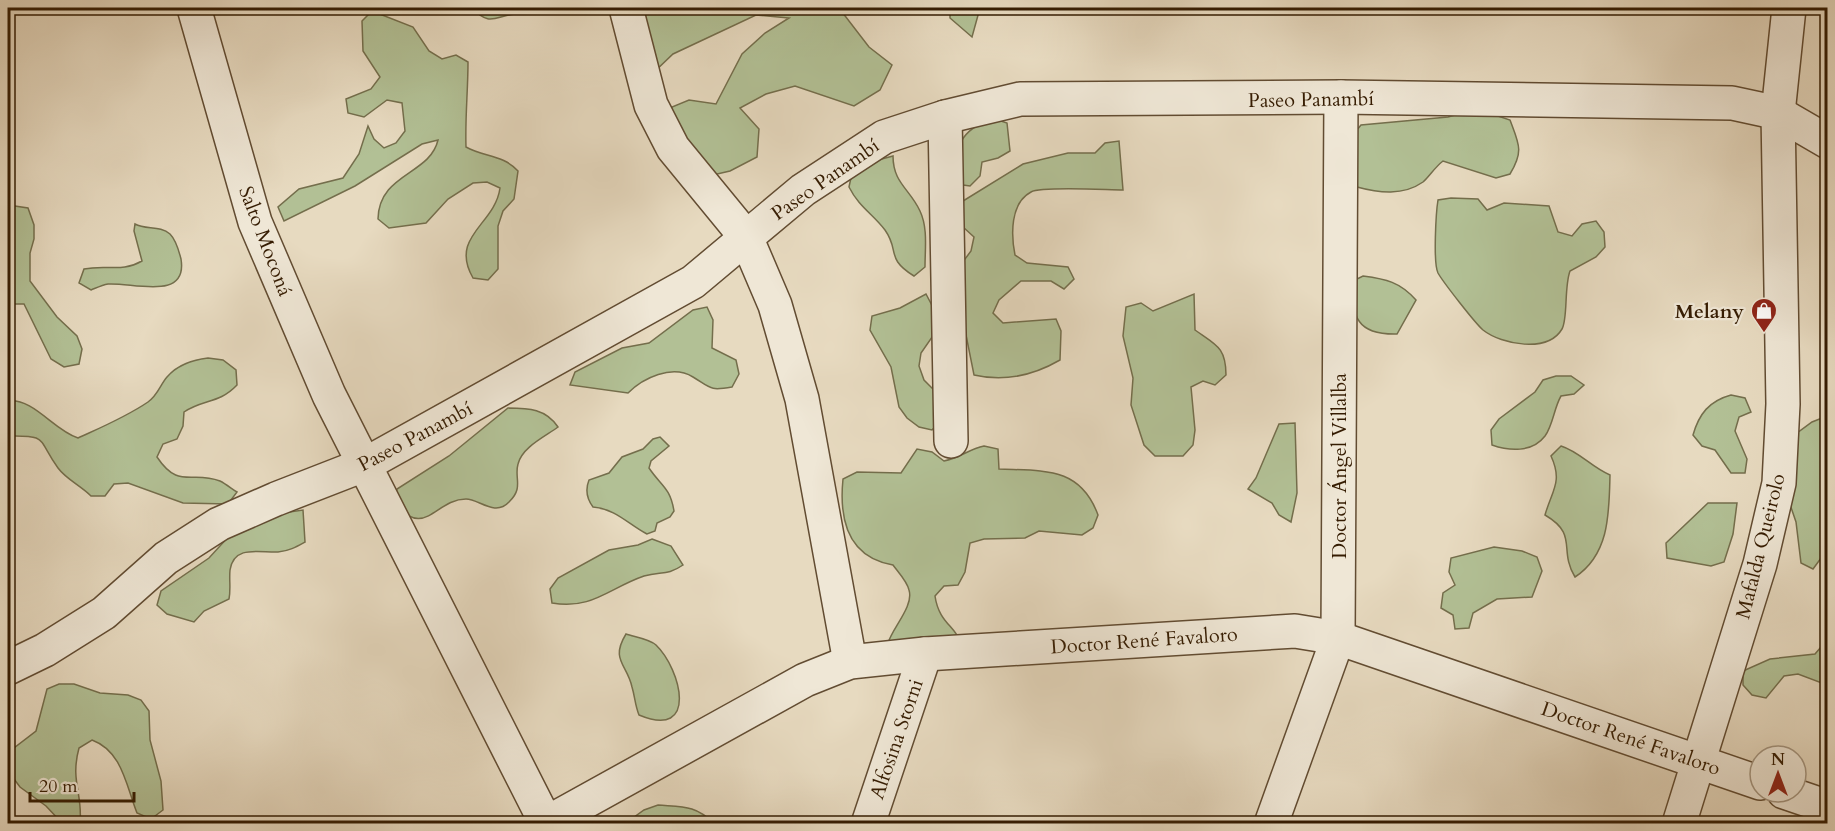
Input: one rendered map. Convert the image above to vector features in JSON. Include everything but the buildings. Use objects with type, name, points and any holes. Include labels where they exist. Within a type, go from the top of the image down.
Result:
[{"type":"street","name":"Salto Moconá","points":[[194,8],[255,222],[329,395],[546,823]]},
{"type":"street","points":[[626,8],[651,105],[674,148],[746,237],[776,305],[801,399],[850,662]]},
{"type":"street","name":"Mafalda Queirolo","points":[[1679,824],[1760,564],[1779,483],[1784,404],[1778,113],[1789,8]]},
{"type":"street","name":"Paseo Panambí","points":[[8,668],[45,650],[104,613],[166,558],[219,524],[366,464],[693,282],[802,190],[884,137],[945,117],[1020,99],[1341,97],[1732,103],[1778,113],[1827,142]]},
{"type":"street","name":"Doctor Ángel Villalba","points":[[1271,824],[1338,638],[1341,97]]},
{"type":"street","points":[[945,117],[951,441]]},
{"type":"street","name":"Doctor René Favaloro","points":[[546,823],[805,680],[850,662],[925,654],[1295,631],[1338,638],[1748,779]]},
{"type":"street","name":"Alfosina Storni","points":[[868,824],[925,654]]},
{"type":"street","points":[[1808,800],[1827,807]]},
{"type":"green space","points":[[472,8],[544,8],[488,19]]},
{"type":"green space","points":[[656,8],[692,10],[839,8],[869,47],[892,65],[880,90],[854,106],[795,86],[766,94],[740,108],[759,129],[757,157],[730,171],[700,178],[665,135],[672,107],[689,100],[716,104],[742,54],[765,33],[789,18],[756,15],[673,54],[652,74],[642,17]]},
{"type":"green space","points":[[950,8],[980,8],[972,37],[950,18]]},
{"type":"green space","points":[[372,11],[413,27],[429,51],[442,59],[456,55],[468,62],[466,147],[500,159],[518,171],[514,199],[503,211],[498,226],[498,269],[488,280],[473,278],[467,264],[466,251],[496,201],[500,188],[487,182],[473,183],[448,199],[426,223],[389,228],[378,219],[381,204],[387,192],[395,183],[425,161],[433,152],[438,140],[422,144],[355,186],[284,221],[278,207],[299,189],[343,178],[359,154],[368,126],[374,139],[384,148],[396,143],[405,131],[402,103],[387,100],[364,117],[348,113],[346,99],[371,89],[380,77],[363,51],[362,21]]},
{"type":"green space","points":[[1463,113],[1495,115],[1510,120],[1516,135],[1519,153],[1510,174],[1496,178],[1443,161],[1423,182],[1407,190],[1382,192],[1357,187],[1352,136],[1361,125],[1448,117]]},
{"type":"green space","points":[[992,118],[1007,123],[1010,151],[998,158],[982,162],[980,176],[970,186],[956,184],[958,152],[964,136]]},
{"type":"green space","points":[[1119,141],[1123,190],[1037,190],[1024,197],[1016,211],[1013,229],[1015,255],[1027,263],[1068,267],[1074,279],[1064,289],[1051,281],[1021,281],[999,300],[993,313],[1003,323],[1056,319],[1061,331],[1060,360],[1040,370],[1018,376],[996,378],[974,375],[957,290],[962,263],[971,251],[974,237],[963,227],[963,201],[1023,164],[1068,153],[1095,153],[1105,143]]},
{"type":"green space","points":[[893,156],[896,173],[916,203],[924,224],[925,267],[914,276],[899,264],[885,230],[857,200],[849,187],[852,173],[878,160]]},
{"type":"green space","points":[[1478,199],[1487,210],[1504,203],[1549,206],[1558,232],[1572,236],[1582,224],[1596,221],[1604,232],[1605,247],[1596,257],[1570,271],[1564,324],[1555,337],[1536,344],[1501,340],[1483,330],[1452,293],[1438,273],[1435,249],[1438,200]]},
{"type":"green space","points":[[8,205],[28,208],[34,225],[34,239],[30,253],[30,281],[57,317],[77,336],[82,349],[79,364],[64,367],[51,359],[24,304],[8,304]]},
{"type":"green space","points":[[135,224],[162,229],[172,236],[181,259],[181,272],[176,281],[156,287],[108,284],[91,290],[79,283],[84,269],[127,267],[142,261],[134,231]]},
{"type":"green space","points":[[1363,276],[1392,282],[1416,300],[1397,334],[1373,331],[1359,322],[1353,305],[1351,282]]},
{"type":"green space","points":[[926,294],[937,315],[937,330],[921,353],[919,366],[924,380],[935,391],[941,420],[932,430],[919,427],[907,418],[899,407],[891,367],[870,330],[872,316],[900,308]]},
{"type":"green space","points":[[1194,294],[1195,330],[1214,343],[1222,352],[1226,375],[1215,385],[1203,381],[1191,387],[1195,430],[1193,445],[1183,456],[1155,456],[1144,445],[1131,405],[1133,378],[1123,336],[1126,307],[1141,303],[1153,311]]},
{"type":"green space","points":[[707,307],[713,320],[712,348],[736,360],[739,374],[732,387],[711,388],[685,373],[676,372],[658,374],[634,387],[628,393],[570,385],[575,372],[622,348],[649,343],[693,310]]},
{"type":"green space","points":[[208,358],[223,360],[236,370],[237,385],[224,395],[184,412],[183,426],[177,439],[163,444],[157,457],[165,467],[179,476],[210,478],[227,485],[237,492],[228,504],[183,503],[128,483],[114,484],[105,496],[91,496],[61,472],[44,445],[36,438],[8,436],[8,401],[26,404],[78,438],[123,417],[148,402],[167,377],[181,366],[191,361]]},
{"type":"green space","points":[[1556,376],[1571,376],[1584,385],[1574,394],[1561,396],[1550,427],[1540,442],[1520,449],[1506,449],[1492,445],[1491,430],[1499,419],[1535,392],[1543,380]]},
{"type":"green space","points":[[1731,395],[1745,398],[1751,412],[1739,417],[1735,431],[1747,459],[1745,473],[1731,473],[1715,450],[1702,446],[1693,435],[1706,409]]},
{"type":"green space","points":[[508,408],[523,408],[542,413],[558,427],[529,447],[520,458],[516,492],[509,502],[504,506],[493,508],[466,499],[455,501],[422,518],[414,518],[404,513],[393,503],[397,489],[449,456]]},
{"type":"green space","points":[[1827,416],[1827,550],[1813,569],[1801,563],[1796,522],[1782,481],[1789,439],[1812,422]]},
{"type":"green space","points":[[1295,423],[1297,493],[1291,522],[1279,515],[1272,503],[1248,489],[1256,478],[1279,424]]},
{"type":"green space","points":[[660,437],[669,446],[651,461],[649,468],[667,492],[674,511],[670,517],[657,523],[655,531],[647,534],[615,514],[593,507],[588,498],[587,487],[589,480],[609,473],[622,457],[643,449],[653,439]]},
{"type":"green space","points":[[984,446],[998,449],[999,469],[1045,472],[1070,479],[1081,487],[1098,515],[1093,528],[1082,535],[1039,531],[1025,538],[984,539],[970,543],[965,572],[958,585],[944,586],[935,596],[942,616],[960,641],[960,661],[947,669],[934,669],[888,643],[909,603],[909,590],[893,565],[877,561],[865,554],[849,534],[843,508],[843,479],[857,472],[901,473],[917,449],[932,452],[944,461]]},
{"type":"green space","points":[[1561,446],[1610,475],[1608,517],[1601,544],[1587,568],[1575,577],[1570,567],[1562,529],[1545,515],[1556,480],[1551,456]]},
{"type":"green space","points":[[1708,503],[1737,503],[1733,534],[1724,562],[1711,566],[1667,558],[1666,543]]},
{"type":"green space","points":[[303,510],[305,542],[278,552],[249,552],[237,556],[230,570],[229,599],[204,611],[194,622],[167,614],[157,605],[161,591],[209,558],[230,535],[269,515]]},
{"type":"green space","points":[[652,539],[671,546],[683,565],[668,572],[644,576],[589,601],[552,603],[550,589],[558,578],[609,550],[638,545]]},
{"type":"green space","points":[[1494,547],[1522,551],[1537,557],[1542,571],[1532,597],[1497,599],[1473,613],[1469,628],[1455,629],[1453,615],[1441,608],[1443,593],[1455,585],[1449,572],[1451,558]]},
{"type":"green space","points":[[626,634],[653,643],[665,656],[677,684],[679,698],[677,710],[670,718],[658,720],[639,715],[630,679],[621,662],[619,650]]},
{"type":"green space","points":[[1827,640],[1827,685],[1798,674],[1784,676],[1766,698],[1752,695],[1743,685],[1743,671],[1770,659],[1815,654]]},
{"type":"green space","points":[[59,684],[74,684],[100,693],[128,695],[141,700],[149,711],[150,740],[161,781],[163,810],[151,819],[137,813],[117,761],[102,745],[92,740],[79,748],[77,760],[76,779],[80,823],[62,823],[46,806],[20,787],[11,775],[9,762],[14,748],[36,731],[47,689]]},
{"type":"green space","points":[[658,805],[694,810],[713,823],[626,823],[644,810]]},
{"type":"place","name":"Melany","points":[[1764,334]]}]
